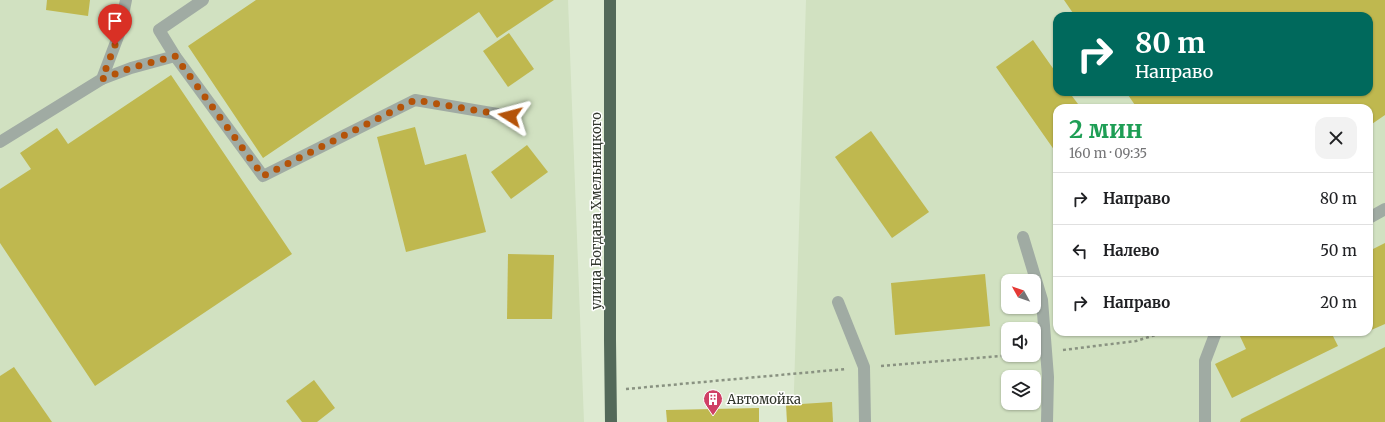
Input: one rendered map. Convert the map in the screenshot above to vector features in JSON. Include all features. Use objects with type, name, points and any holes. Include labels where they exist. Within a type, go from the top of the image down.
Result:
[{"type":"highway","name":"улица Богдана Хмельницкого","points":[[610,0],[611,422]]},
{"type":"lane","points":[[102,79],[119,34],[126,0]]},
{"type":"lane","points":[[203,0],[159,30],[175,56],[263,176],[415,100],[510,116]]},
{"type":"lane","points":[[0,142],[102,79],[131,68],[175,56]]},
{"type":"lane","points":[[1373,216],[1385,209]]},
{"type":"lane","points":[[1022,237],[1042,300],[1048,377],[1047,422]]},
{"type":"lane","points":[[838,302],[864,367],[865,422]]},
{"type":"lane","points":[[1205,422],[1204,361],[1214,336]]},
{"type":"path","points":[[1046,352],[1136,341],[1152,336]]},
{"type":"path","points":[[611,390],[1001,356]]},
{"type":"shaded area","points":[[0,0],[568,0],[584,422],[0,422]]},
{"type":"shaded area","points":[[806,0],[1385,0],[1385,422],[793,422]]},
{"type":"building","points":[[47,0],[90,0],[88,16],[46,10]]},
{"type":"building","points":[[256,0],[554,0],[497,38],[479,12],[263,158],[188,46]]},
{"type":"building","points":[[1064,0],[1385,0],[1385,115],[1373,123],[1373,104],[1134,104],[1129,96],[1373,96],[1373,12],[1072,12]]},
{"type":"building","points":[[509,33],[534,69],[508,87],[483,51]]},
{"type":"building","points":[[1033,40],[1053,68],[1053,96],[1072,96],[1078,104],[1053,104],[1053,148],[996,67]]},
{"type":"building","points":[[171,75],[292,254],[95,386],[0,243],[0,189],[31,169],[20,153],[57,128],[68,144]]},
{"type":"building","points":[[415,127],[425,165],[466,154],[486,232],[406,252],[377,137]]},
{"type":"building","points":[[871,131],[929,212],[892,238],[835,157]]},
{"type":"building","points":[[527,145],[548,172],[511,199],[491,172]]},
{"type":"building","points":[[1385,243],[1385,324],[1373,329],[1373,249]]},
{"type":"building","points":[[508,254],[554,255],[552,319],[507,319]]},
{"type":"building","points":[[985,274],[990,326],[895,335],[891,283]]},
{"type":"building","points":[[1240,336],[1333,336],[1338,346],[1232,398],[1215,364],[1246,349]]},
{"type":"building","points":[[1385,347],[1385,422],[1240,422],[1241,419]]},
{"type":"building","points":[[14,367],[52,422],[0,422],[0,376]]},
{"type":"building","points":[[314,380],[335,408],[317,422],[302,422],[286,401]]},
{"type":"building","points":[[832,402],[833,422],[787,422],[786,405]]},
{"type":"building","name":"Автомойка","points":[[759,408],[759,422],[667,422],[666,410]]},
{"type":"place","name":"Автомойка","points":[[713,416]]},
{"type":"route","points":[[115,45],[102,79],[131,68],[175,56],[263,176],[415,100],[510,116]]}]
